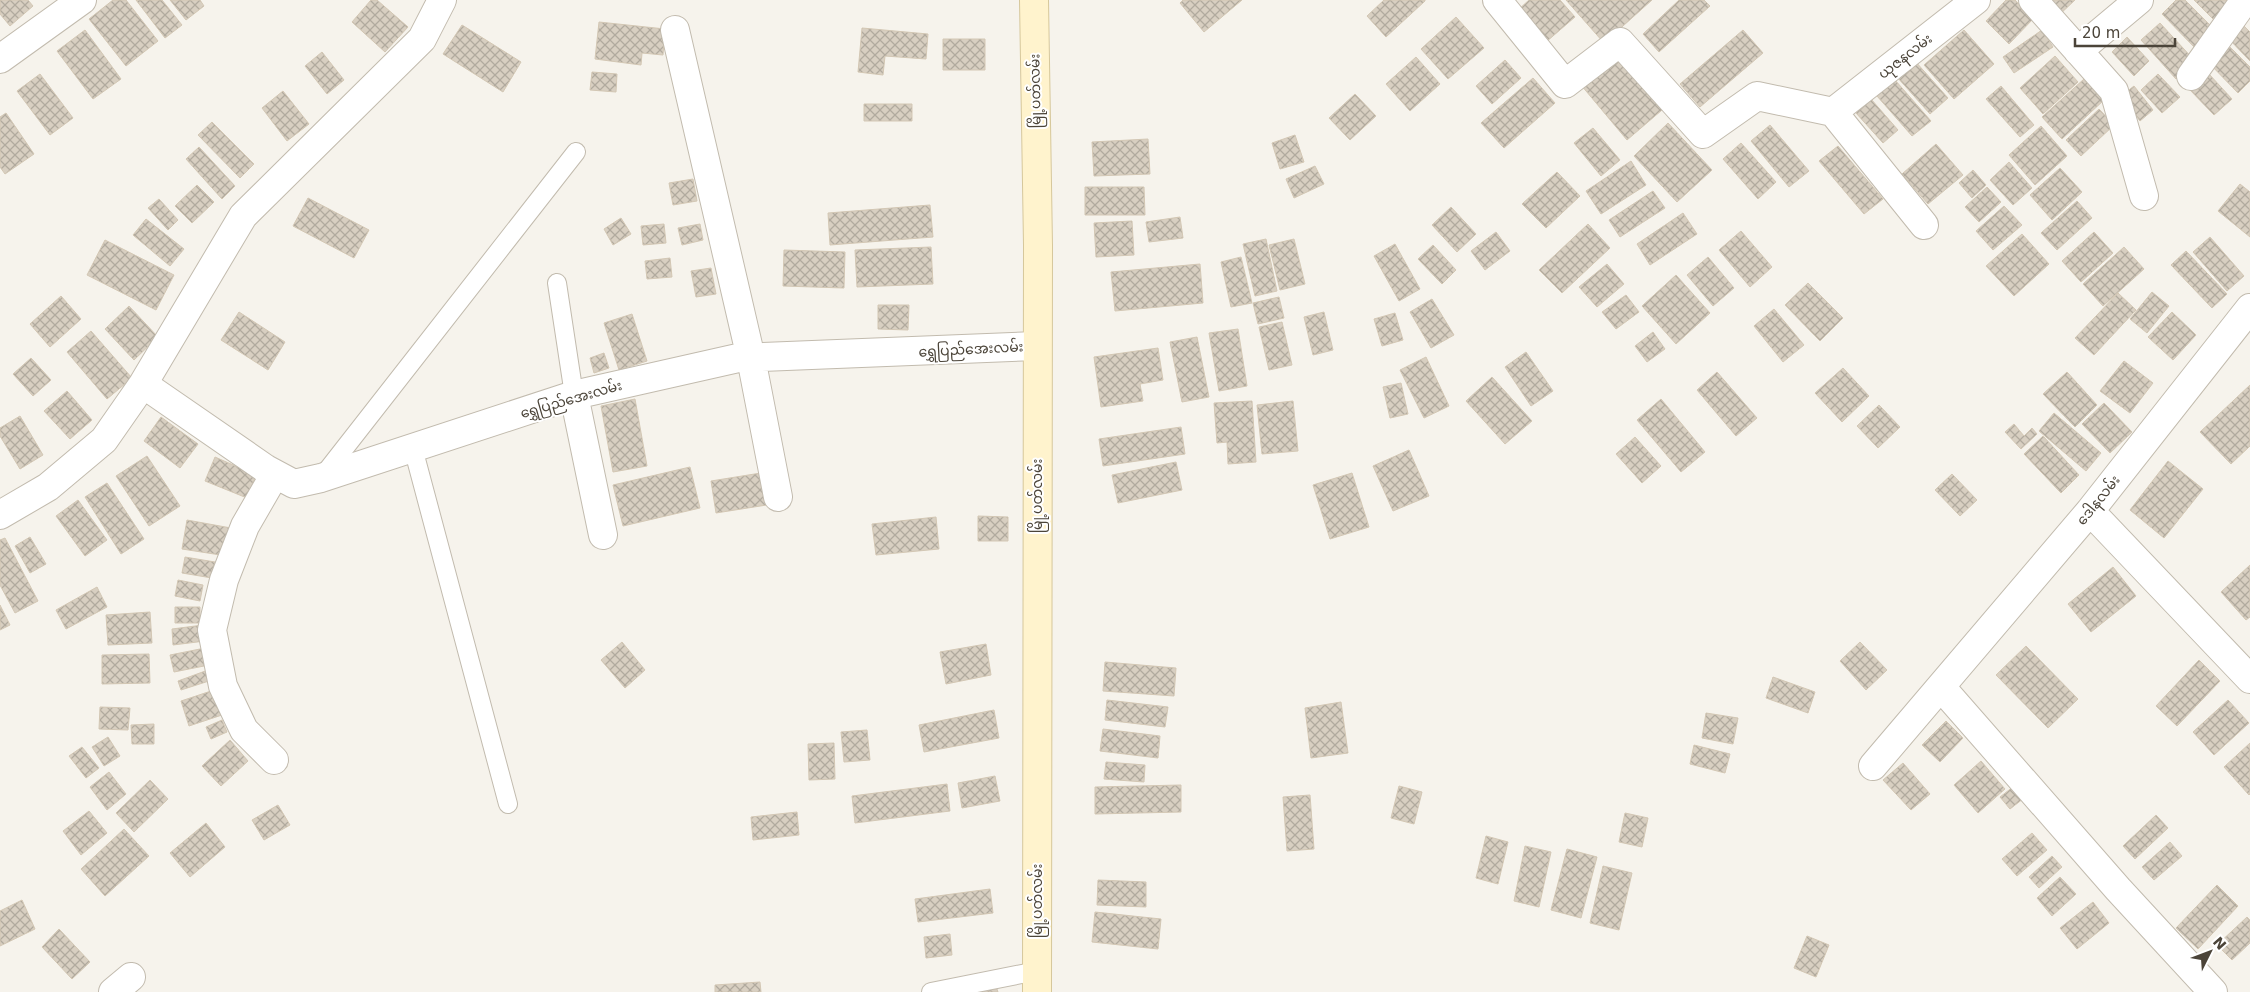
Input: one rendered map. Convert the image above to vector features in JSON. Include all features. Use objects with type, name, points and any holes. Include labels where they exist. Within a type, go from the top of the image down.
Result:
[{"type":"main road","name":"မြို့ပတ်လမ်း","points":[[1034,0],[1037,346],[1037,981]]},
{"type":"street","points":[[0,59],[82,0]]},
{"type":"street","points":[[0,515],[48,487],[104,440],[143,384],[243,216],[422,39],[442,0]]},
{"type":"street","points":[[1497,0],[1565,84],[1620,42],[1703,134],[1757,96],[1833,112],[1924,225]]},
{"type":"street","name":"ယုဇနလမ်း","points":[[1833,112],[1976,0]]},
{"type":"street","points":[[2033,0],[2114,91],[2144,196]]},
{"type":"street","points":[[2078,51],[2139,0]]},
{"type":"street","points":[[2191,76],[2245,0]]},
{"type":"street","points":[[675,30],[751,358],[778,497]]},
{"type":"street","name":"ဒေါနလမ်း","points":[[1873,766],[2090,510],[2249,313]]},
{"type":"street","name":"ရွှေပြည်အေးလမ်း","points":[[143,384],[275,474],[294,484],[321,478],[574,395],[738,358],[1037,346]]},
{"type":"street","points":[[574,395],[603,535]]},
{"type":"street","points":[[274,760],[244,730],[223,686],[212,630],[224,580],[244,526],[275,474]]},
{"type":"street","points":[[2090,510],[2250,679]]},
{"type":"street","points":[[1941,687],[2118,889],[2213,992]]},
{"type":"lane","points":[[321,478],[576,152]]},
{"type":"lane","points":[[557,283],[574,395]]},
{"type":"lane","points":[[412,448],[508,804]]},
{"type":"lane","points":[[931,992],[1037,981]]},
{"type":"building","points":[[0,0],[28,0],[33,6],[10,26],[0,14]]},
{"type":"building","points":[[113,0],[126,0],[158,41],[126,66],[89,19]]},
{"type":"building","points":[[136,0],[162,0],[182,25],[165,38]]},
{"type":"building","points":[[170,0],[200,0],[204,6],[186,20]]},
{"type":"building","points":[[371,0],[377,0],[408,27],[385,52],[352,22]]},
{"type":"building","points":[[1183,0],[1242,0],[1204,32],[1180,3]]},
{"type":"building","points":[[1384,0],[1425,1],[1386,37],[1367,16]]},
{"type":"building","points":[[1529,0],[1560,0],[1575,17],[1546,42],[1518,10]]},
{"type":"building","points":[[1566,0],[1652,0],[1604,43]]},
{"type":"building","points":[[1679,0],[1704,0],[1710,6],[1659,52],[1643,34]]},
{"type":"building","points":[[2006,0],[2015,0],[2033,19],[2009,44],[1986,21]]},
{"type":"building","points":[[2041,0],[2075,0],[2057,17]]},
{"type":"building","points":[[2176,0],[2185,0],[2216,31],[2197,50],[2162,14]]},
{"type":"building","points":[[2194,0],[2235,0],[2216,22]]},
{"type":"building","points":[[1456,17],[1484,48],[1448,79],[1421,49]]},
{"type":"building","points":[[599,22],[665,29],[663,55],[642,53],[641,65],[595,59]]},
{"type":"building","points":[[2160,23],[2195,61],[2176,79],[2141,40]]},
{"type":"building","points":[[2241,23],[2250,32],[2250,61],[2227,37]]},
{"type":"building","points":[[462,25],[521,62],[503,92],[443,54]]},
{"type":"building","points":[[862,28],[928,34],[926,59],[885,56],[883,75],[858,72]]},
{"type":"building","points":[[85,30],[121,79],[93,99],[57,51]]},
{"type":"building","points":[[1743,30],[1763,53],[1700,107],[1680,84]]},
{"type":"building","points":[[1964,30],[1994,64],[1954,99],[1924,65]]},
{"type":"building","points":[[2042,30],[2053,47],[2014,73],[2003,57]]},
{"type":"building","points":[[2127,37],[2149,61],[2134,76],[2112,52]]},
{"type":"building","points":[[943,39],[985,39],[985,70],[943,70]]},
{"type":"building","points":[[2225,42],[2250,67],[2250,81],[2238,93],[2206,60]]},
{"type":"building","points":[[322,52],[344,80],[327,94],[305,66]]},
{"type":"building","points":[[1616,56],[1662,110],[1627,140],[1581,85]]},
{"type":"building","points":[[2055,56],[2078,82],[2043,114],[2020,88]]},
{"type":"building","points":[[1416,57],[1440,84],[1410,111],[1386,84]]},
{"type":"building","points":[[1505,60],[1521,78],[1492,104],[1476,86]]},
{"type":"building","points":[[1915,61],[1948,98],[1930,114],[1897,77]]},
{"type":"building","points":[[592,72],[617,74],[616,92],[590,90]]},
{"type":"building","points":[[40,74],[73,118],[50,135],[17,91]]},
{"type":"building","points":[[2158,74],[2180,97],[2162,113],[2141,90]]},
{"type":"building","points":[[2209,74],[2232,99],[2214,115],[2190,90]]},
{"type":"building","points":[[1533,78],[1555,103],[1504,148],[1481,123]]},
{"type":"building","points":[[2084,79],[2104,100],[2062,139],[2042,117]]},
{"type":"building","points":[[1895,80],[1931,121],[1912,136],[1877,96]]},
{"type":"building","points":[[2001,86],[2034,125],[2020,137],[1986,99]]},
{"type":"building","points":[[2134,86],[2153,110],[2140,121],[2121,96]]},
{"type":"building","points":[[283,91],[309,124],[287,141],[262,108]]},
{"type":"building","points":[[1355,94],[1376,116],[1350,140],[1329,118]]},
{"type":"building","points":[[1871,99],[1898,130],[1883,143],[1856,113]]},
{"type":"building","points":[[864,104],[912,104],[912,121],[864,121]]},
{"type":"building","points":[[2099,109],[2114,125],[2081,156],[2066,140]]},
{"type":"building","points":[[6,113],[34,154],[5,174],[0,167],[0,117]]},
{"type":"building","points":[[212,122],[254,164],[240,178],[198,135]]},
{"type":"building","points":[[1668,123],[1712,170],[1677,202],[1634,156]]},
{"type":"building","points":[[1770,125],[1809,171],[1789,187],[1751,141]]},
{"type":"building","points":[[2041,126],[2067,156],[2035,185],[2009,155]]},
{"type":"building","points":[[1593,128],[1620,160],[1601,176],[1574,143]]},
{"type":"building","points":[[1295,135],[1304,162],[1280,169],[1272,143]]},
{"type":"building","points":[[1148,139],[1150,174],[1094,176],[1092,142]]},
{"type":"building","points":[[1741,143],[1776,182],[1758,199],[1723,159]]},
{"type":"building","points":[[1936,144],[1963,175],[1928,204],[1902,174]]},
{"type":"building","points":[[1838,146],[1883,199],[1864,214],[1819,161]]},
{"type":"building","points":[[199,147],[235,186],[222,199],[186,159]]},
{"type":"building","points":[[1631,161],[1646,185],[1601,214],[1586,191]]},
{"type":"building","points":[[2009,162],[2032,188],[2013,205],[1990,180]]},
{"type":"building","points":[[1315,166],[1324,184],[1294,198],[1286,179]]},
{"type":"building","points":[[2060,168],[2082,192],[2052,220],[2030,195]]},
{"type":"building","points":[[1973,170],[1986,185],[1972,198],[1959,183]]},
{"type":"building","points":[[1557,172],[1580,196],[1546,228],[1522,204]]},
{"type":"building","points":[[693,179],[697,201],[673,205],[669,183]]},
{"type":"building","points":[[2240,184],[2250,192],[2250,237],[2218,211]]},
{"type":"building","points":[[197,185],[214,202],[192,223],[175,206]]},
{"type":"building","points":[[1085,187],[1144,187],[1145,215],[1085,215]]},
{"type":"building","points":[[1987,187],[2001,202],[1979,222],[1965,207]]},
{"type":"building","points":[[1653,191],[1665,208],[1620,237],[1609,220]]},
{"type":"building","points":[[308,198],[369,230],[354,258],[293,226]]},
{"type":"building","points":[[159,199],[178,220],[168,230],[148,208]]},
{"type":"building","points":[[2077,201],[2092,218],[2057,250],[2041,233]]},
{"type":"building","points":[[930,205],[933,237],[830,245],[828,213]]},
{"type":"building","points":[[2004,206],[2022,225],[1993,250],[1976,231]]},
{"type":"building","points":[[1451,207],[1476,234],[1457,252],[1432,225]]},
{"type":"building","points":[[1683,213],[1697,234],[1650,265],[1637,244]]},
{"type":"building","points":[[1180,217],[1183,238],[1149,242],[1146,222]]},
{"type":"building","points":[[621,218],[631,234],[613,245],[604,229]]},
{"type":"building","points":[[146,219],[184,249],[170,266],[133,235]]},
{"type":"building","points":[[1132,221],[1134,255],[1096,257],[1094,223]]},
{"type":"building","points":[[664,224],[666,243],[643,245],[641,226]]},
{"type":"building","points":[[700,224],[703,240],[682,245],[678,228]]},
{"type":"building","points":[[1588,224],[1610,248],[1562,293],[1539,270]]},
{"type":"building","points":[[1741,231],[1772,267],[1750,287],[1719,250]]},
{"type":"building","points":[[1496,232],[1510,251],[1485,270],[1471,251]]},
{"type":"building","points":[[2094,232],[2113,253],[2081,282],[2062,261]]},
{"type":"building","points":[[2022,234],[2049,264],[2014,296],[1986,266]]},
{"type":"building","points":[[2210,237],[2244,276],[2227,291],[2193,252]]},
{"type":"building","points":[[1266,239],[1277,291],[1255,296],[1243,244]]},
{"type":"building","points":[[1294,239],[1305,284],[1280,290],[1269,245]]},
{"type":"building","points":[[105,240],[174,275],[156,310],[87,275]]},
{"type":"building","points":[[1395,244],[1420,289],[1399,301],[1374,256]]},
{"type":"building","points":[[1433,245],[1456,270],[1442,284],[1418,259]]},
{"type":"building","points":[[931,247],[933,284],[857,287],[855,250]]},
{"type":"building","points":[[2124,247],[2144,269],[2103,306],[2083,284]]},
{"type":"building","points":[[784,250],[845,252],[844,288],[783,286]]},
{"type":"building","points":[[2186,251],[2227,294],[2212,308],[2171,265]]},
{"type":"building","points":[[1241,257],[1252,303],[1231,307],[1221,262]]},
{"type":"building","points":[[1708,257],[1734,288],[1713,306],[1687,275]]},
{"type":"building","points":[[670,258],[672,277],[647,279],[645,261]]},
{"type":"building","points":[[1200,264],[1203,303],[1115,311],[1111,272]]},
{"type":"building","points":[[1607,264],[1624,284],[1597,307],[1579,287]]},
{"type":"building","points":[[711,268],[716,294],[696,297],[691,271]]},
{"type":"building","points":[[1676,275],[1710,313],[1676,344],[1642,306]]},
{"type":"building","points":[[1808,283],[1843,318],[1820,341],[1785,305]]},
{"type":"building","points":[[2152,292],[2169,306],[2147,333],[2130,319]]},
{"type":"building","points":[[2118,293],[2136,310],[2094,355],[2075,338]]},
{"type":"building","points":[[1626,295],[1639,312],[1616,329],[1602,312]]},
{"type":"building","points":[[61,296],[81,319],[50,347],[30,324]]},
{"type":"building","points":[[1279,297],[1284,318],[1258,324],[1253,303]]},
{"type":"building","points":[[1432,299],[1454,335],[1431,348],[1410,312]]},
{"type":"building","points":[[878,305],[909,305],[908,330],[878,329]]},
{"type":"building","points":[[129,306],[158,337],[134,360],[105,329]]},
{"type":"building","points":[[1774,309],[1804,345],[1783,362],[1754,326]]},
{"type":"building","points":[[239,312],[285,342],[268,370],[221,340]]},
{"type":"building","points":[[1324,312],[1333,350],[1313,355],[1304,317]]},
{"type":"building","points":[[2172,312],[2196,335],[2173,360],[2148,337]]},
{"type":"building","points":[[1395,313],[1403,340],[1382,346],[1374,319]]},
{"type":"building","points":[[632,314],[647,361],[619,370],[604,323]]},
{"type":"building","points":[[1282,322],[1292,365],[1269,370],[1259,327]]},
{"type":"building","points":[[1238,329],[1247,386],[1219,391],[1209,333]]},
{"type":"building","points":[[91,331],[132,378],[107,399],[67,352]]},
{"type":"building","points":[[1653,332],[1665,349],[1647,362],[1635,346]]},
{"type":"building","points":[[1197,337],[1209,397],[1182,402],[1170,342]]},
{"type":"building","points":[[1158,348],[1163,380],[1140,384],[1143,401],[1101,407],[1094,357]]},
{"type":"building","points":[[1526,352],[1553,391],[1531,406],[1505,367]]},
{"type":"building","points":[[604,353],[609,368],[594,373],[590,358]]},
{"type":"building","points":[[1426,357],[1449,406],[1424,418],[1400,370]]},
{"type":"building","points":[[31,358],[51,380],[33,396],[13,374]]},
{"type":"building","points":[[2124,361],[2153,383],[2130,413],[2100,391]]},
{"type":"building","points":[[1843,368],[1869,396],[1842,422],[1815,393]]},
{"type":"building","points":[[1717,372],[1757,418],[1736,436],[1697,390]]},
{"type":"building","points":[[2067,372],[2097,405],[2075,427],[2043,394]]},
{"type":"building","points":[[1492,377],[1532,421],[1505,444],[1466,401]]},
{"type":"building","points":[[1401,383],[1408,414],[1390,418],[1383,387]]},
{"type":"building","points":[[2250,385],[2250,446],[2231,464],[2200,432]]},
{"type":"building","points":[[67,391],[92,420],[70,439],[44,411]]},
{"type":"building","points":[[635,399],[647,466],[613,472],[601,406]]},
{"type":"building","points":[[1661,399],[1705,452],[1681,472],[1637,420]]},
{"type":"building","points":[[1252,401],[1256,462],[1228,464],[1227,442],[1217,443],[1214,403]]},
{"type":"building","points":[[1293,401],[1298,451],[1262,454],[1257,405]]},
{"type":"building","points":[[2104,403],[2132,432],[2110,453],[2082,424]]},
{"type":"building","points":[[1879,405],[1900,427],[1878,448],[1857,426]]},
{"type":"building","points":[[2054,413],[2101,453],[2086,471],[2039,431]]},
{"type":"building","points":[[20,416],[43,455],[20,469],[0,436],[0,428]]},
{"type":"building","points":[[161,417],[198,444],[180,468],[144,441]]},
{"type":"building","points":[[2014,424],[2024,436],[2032,428],[2037,434],[2021,449],[2005,432]]},
{"type":"building","points":[[1181,427],[1185,454],[1103,466],[1099,439]]},
{"type":"building","points":[[2043,436],[2079,475],[2061,493],[2024,454]]},
{"type":"building","points":[[1635,437],[1661,466],[1642,483],[1616,454]]},
{"type":"building","points":[[1409,450],[1429,496],[1393,511],[1373,466]]},
{"type":"building","points":[[147,456],[180,506],[149,526],[116,476]]},
{"type":"building","points":[[215,457],[256,475],[247,498],[205,481]]},
{"type":"building","points":[[2168,461],[2203,489],[2164,538],[2130,510]]},
{"type":"building","points":[[1176,462],[1182,490],[1118,503],[1112,475]]},
{"type":"building","points":[[690,467],[700,508],[623,526],[613,485]]},
{"type":"building","points":[[767,472],[773,504],[716,513],[711,481]]},
{"type":"building","points":[[1352,473],[1369,527],[1330,539],[1313,485]]},
{"type":"building","points":[[1952,474],[1977,500],[1960,516],[1935,490]]},
{"type":"building","points":[[107,483],[144,539],[121,554],[85,497]]},
{"type":"building","points":[[78,500],[107,540],[85,556],[56,516]]},
{"type":"building","points":[[978,516],[1008,517],[1008,541],[978,541]]},
{"type":"building","points":[[936,517],[939,549],[876,555],[872,524]]},
{"type":"building","points":[[187,520],[231,528],[227,556],[182,549]]},
{"type":"building","points":[[30,537],[46,564],[30,573],[15,546]]},
{"type":"building","points":[[5,538],[38,601],[15,613],[0,585],[0,540]]},
{"type":"building","points":[[185,557],[215,562],[212,578],[182,573]]},
{"type":"building","points":[[2250,565],[2250,617],[2246,620],[2221,592]]},
{"type":"building","points":[[2113,567],[2136,596],[2091,632],[2068,604]]},
{"type":"building","points":[[178,580],[203,585],[200,601],[175,596]]},
{"type":"building","points":[[97,587],[107,607],[66,629],[56,610]]},
{"type":"building","points":[[0,605],[10,625],[0,630]]},
{"type":"building","points":[[175,607],[200,607],[200,623],[175,623]]},
{"type":"building","points":[[150,612],[152,643],[108,645],[106,615]]},
{"type":"building","points":[[203,625],[205,641],[173,645],[172,629]]},
{"type":"building","points":[[622,642],[645,670],[625,688],[601,660]]},
{"type":"building","points":[[1860,642],[1887,670],[1866,690],[1840,661]]},
{"type":"building","points":[[986,644],[991,675],[946,684],[940,652]]},
{"type":"building","points":[[2026,646],[2078,699],[2048,728],[1996,675]]},
{"type":"building","points":[[205,648],[209,665],[174,672],[170,655]]},
{"type":"building","points":[[149,654],[150,683],[102,684],[102,655]]},
{"type":"building","points":[[2199,660],[2220,681],[2177,726],[2156,706]]},
{"type":"building","points":[[1105,662],[1176,668],[1174,696],[1103,691]]},
{"type":"building","points":[[208,670],[212,680],[181,690],[178,681]]},
{"type":"building","points":[[1773,677],[1815,692],[1808,713],[1766,698]]},
{"type":"building","points":[[217,689],[225,714],[189,726],[181,701]]},
{"type":"building","points":[[1107,700],[1168,707],[1165,727],[1105,720]]},
{"type":"building","points":[[2228,700],[2249,723],[2214,755],[2193,732]]},
{"type":"building","points":[[1341,702],[1348,753],[1311,758],[1305,708]]},
{"type":"building","points":[[100,707],[130,708],[128,730],[99,729]]},
{"type":"building","points":[[994,710],[999,738],[924,752],[919,725]]},
{"type":"building","points":[[1706,713],[1738,718],[1733,744],[1702,738]]},
{"type":"building","points":[[222,720],[227,732],[211,739],[206,727]]},
{"type":"building","points":[[1946,721],[1963,738],[1940,762],[1922,745]]},
{"type":"building","points":[[154,724],[154,744],[132,744],[131,725]]},
{"type":"building","points":[[1103,729],[1160,736],[1158,758],[1100,751]]},
{"type":"building","points":[[867,730],[870,760],[844,762],[841,732]]},
{"type":"building","points":[[108,737],[120,756],[104,766],[92,747]]},
{"type":"building","points":[[230,740],[248,761],[221,786],[202,766]]},
{"type":"building","points":[[834,743],[835,779],[809,780],[808,744]]},
{"type":"building","points":[[2250,743],[2250,794],[2249,795],[2224,767]]},
{"type":"building","points":[[1694,745],[1730,754],[1725,773],[1690,764]]},
{"type":"building","points":[[82,747],[99,768],[86,778],[69,756]]},
{"type":"building","points":[[1981,761],[2005,789],[1978,813],[1954,785]]},
{"type":"building","points":[[1106,762],[1145,765],[1144,782],[1104,779]]},
{"type":"building","points":[[1903,763],[1930,794],[1911,810],[1883,780]]},
{"type":"building","points":[[109,772],[126,794],[107,810],[90,787]]},
{"type":"building","points":[[995,776],[1000,801],[962,808],[958,783]]},
{"type":"building","points":[[150,780],[168,799],[134,832],[116,813]]},
{"type":"building","points":[[2018,783],[2028,795],[2010,809],[2000,797]]},
{"type":"building","points":[[947,784],[950,811],[855,823],[852,796]]},
{"type":"building","points":[[1181,785],[1181,812],[1095,814],[1095,787]]},
{"type":"building","points":[[1399,786],[1422,792],[1414,824],[1391,818]]},
{"type":"building","points":[[1310,795],[1314,849],[1287,851],[1283,797]]},
{"type":"building","points":[[278,805],[290,825],[264,840],[252,820]]},
{"type":"building","points":[[89,811],[107,833],[81,855],[63,831]]},
{"type":"building","points":[[797,812],[799,835],[753,840],[751,817]]},
{"type":"building","points":[[1625,813],[1648,818],[1642,847],[1619,842]]},
{"type":"building","points":[[2156,815],[2168,828],[2135,859],[2123,846]]},
{"type":"building","points":[[206,823],[225,847],[190,877],[170,853]]},
{"type":"building","points":[[124,829],[149,856],[105,896],[81,869]]},
{"type":"building","points":[[2032,833],[2047,850],[2017,876],[2002,859]]},
{"type":"building","points":[[1486,836],[1508,842],[1498,884],[1476,878]]},
{"type":"building","points":[[2170,842],[2182,856],[2154,880],[2142,867]]},
{"type":"building","points":[[1525,846],[1551,852],[1539,907],[1514,901]]},
{"type":"building","points":[[1567,849],[1597,857],[1581,918],[1551,910]]},
{"type":"building","points":[[2052,856],[2062,867],[2039,888],[2029,877]]},
{"type":"building","points":[[1603,866],[1632,873],[1619,930],[1590,923]]},
{"type":"building","points":[[2060,877],[2076,894],[2052,916],[2037,898]]},
{"type":"building","points":[[1098,880],[1146,882],[1146,907],[1097,905]]},
{"type":"building","points":[[2217,885],[2238,906],[2198,949],[2176,928]]},
{"type":"building","points":[[990,889],[993,913],[918,922],[915,899]]},
{"type":"building","points":[[22,900],[35,929],[0,946],[0,911]]},
{"type":"building","points":[[2093,902],[2109,923],[2077,949],[2060,928]]},
{"type":"building","points":[[1095,912],[1161,919],[1158,949],[1092,942]]},
{"type":"building","points":[[2247,917],[2250,920],[2250,943],[2232,960],[2217,945]]},
{"type":"building","points":[[59,929],[90,962],[72,979],[42,947]]},
{"type":"building","points":[[950,934],[952,955],[926,958],[924,937]]},
{"type":"building","points":[[1807,936],[1829,945],[1816,977],[1794,968]]},
{"type":"building","points":[[760,982],[761,992],[715,992],[715,985]]},
{"type":"building","points":[[997,989],[998,992],[965,992]]}]
